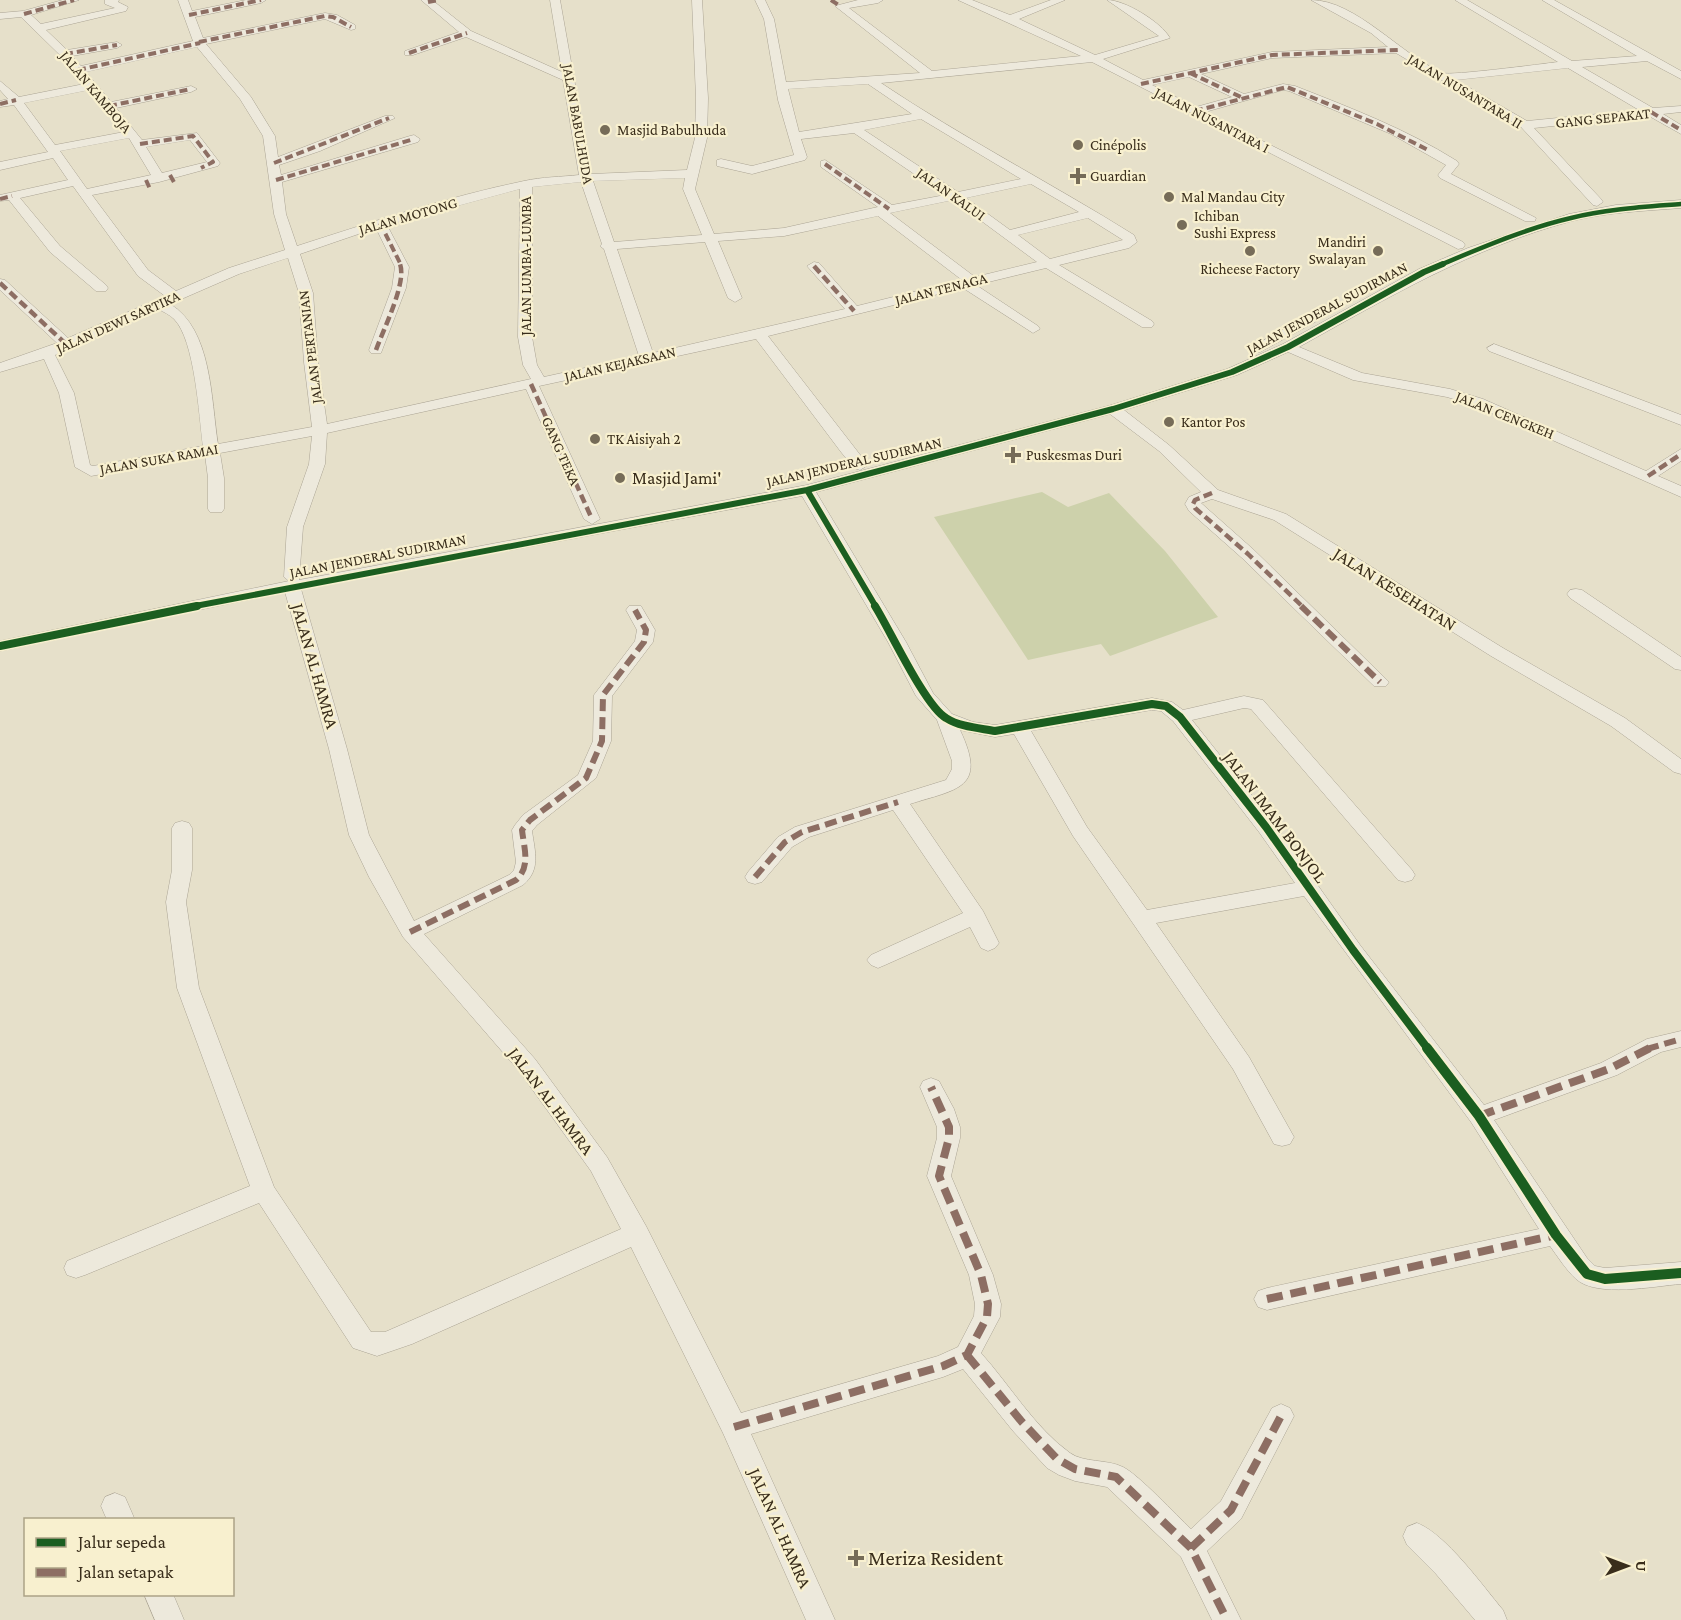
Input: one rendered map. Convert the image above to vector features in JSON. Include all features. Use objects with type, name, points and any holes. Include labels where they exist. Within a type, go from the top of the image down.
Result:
[{"type":"street","points":[[0,16],[24,14],[74,0]]},
{"type":"street","points":[[39,28],[122,9],[123,7],[109,2],[114,0]]},
{"type":"street","name":"JALAN PERTANIAN","points":[[183,0],[200,43],[251,105],[269,136],[280,214],[306,293],[311,362],[320,430],[317,464],[295,527],[292,582]]},
{"type":"street","points":[[189,15],[261,0]]},
{"type":"street","name":"JALAN BABULHUDA","points":[[555,0],[586,178],[607,246],[648,357]]},
{"type":"street","points":[[697,0],[701,138],[689,189],[735,298]]},
{"type":"street","points":[[721,163],[752,170],[796,160],[801,155],[784,100],[769,19],[760,0]]},
{"type":"street","points":[[836,3],[878,0]]},
{"type":"street","name":"JALAN NUSANTARA I","points":[[963,0],[1012,18],[1095,57],[1141,84],[1458,245]]},
{"type":"street","points":[[1012,18],[1060,0]]},
{"type":"street","points":[[782,86],[870,81],[1095,57],[1165,38],[1161,31],[1112,0]]},
{"type":"street","name":"JALAN NUSANTARA II","points":[[1316,0],[1375,31],[1398,50],[1442,78],[1525,126],[1597,202]]},
{"type":"street","points":[[1460,0],[1681,130]]},
{"type":"street","points":[[1547,0],[1681,76]]},
{"type":"street","points":[[430,1],[467,33],[570,79]]},
{"type":"street","points":[[836,3],[930,75]]},
{"type":"street","name":"JALAN KAMBOJA","points":[[24,14],[65,54],[132,134],[160,181]]},
{"type":"street","points":[[78,70],[325,16],[333,17],[351,27]]},
{"type":"street","points":[[409,52],[467,33]]},
{"type":"street","points":[[65,54],[117,45]]},
{"type":"street","points":[[1141,84],[1272,55],[1398,50]]},
{"type":"street","points":[[1442,78],[1505,70],[1650,58]]},
{"type":"street","points":[[1190,73],[1243,98]]},
{"type":"street","points":[[870,81],[920,116],[1091,213]]},
{"type":"street","points":[[0,84],[16,100],[143,273],[175,297]]},
{"type":"street","points":[[0,104],[90,86]]},
{"type":"street","points":[[1196,111],[1287,87],[1349,112],[1453,163],[1444,175],[1530,218]]},
{"type":"street","points":[[108,106],[190,89]]},
{"type":"street","name":"GANG SEPAKAT","points":[[1525,126],[1681,109]]},
{"type":"street","points":[[794,136],[850,129],[920,116]]},
{"type":"street","points":[[274,163],[389,118]]},
{"type":"street","name":"JALAN KALUI","points":[[850,129],[954,195],[1047,263],[1147,324]]},
{"type":"street","points":[[0,166],[132,134]]},
{"type":"street","points":[[84,193],[160,181],[210,165],[213,162],[193,136],[140,144]]},
{"type":"street","points":[[276,180],[414,139]]},
{"type":"street","points":[[825,164],[884,210],[968,282],[1033,328]]},
{"type":"street","name":"JALAN MOTONG","points":[[234,272],[381,223],[526,184],[586,178],[691,174]]},
{"type":"street","points":[[607,246],[709,240],[784,232],[1032,180]]},
{"type":"street","points":[[6,198],[76,182]]},
{"type":"street","name":"JALAN LUMBA-LUMBA","points":[[526,184],[525,337],[535,383]]},
{"type":"street","name":"JALAN JENDERAL SUDIRMAN","points":[[0,646],[592,519],[807,490],[898,468],[1113,409],[1259,347],[1391,276],[1458,245],[1530,218],[1597,202],[1681,197]]},
{"type":"street","points":[[6,198],[55,249],[101,288]]},
{"type":"street","name":"JALAN JENDERAL SUDIRMAN","points":[[0,637],[148,604],[563,537],[659,510],[860,465],[1177,383],[1232,372],[1288,347],[1443,263],[1483,248],[1569,218],[1616,209],[1681,204]]},
{"type":"street","points":[[1008,234],[1091,213]]},
{"type":"street","name":"JALAN TENAGA","points":[[759,334],[1130,242],[1129,238],[1091,213]]},
{"type":"street","points":[[376,350],[399,288],[402,267],[381,223]]},
{"type":"street","points":[[814,266],[854,311]]},
{"type":"street","name":"JALAN DEWI SARTIKA","points":[[0,368],[67,345],[234,272]]},
{"type":"street","points":[[0,283],[67,345]]},
{"type":"street","points":[[161,305],[178,315],[186,325],[197,353],[218,496],[216,509]]},
{"type":"street","points":[[759,334],[806,393],[826,424],[860,465]]},
{"type":"street","name":"JALAN KEJAKSAAN","points":[[320,430],[759,334]]},
{"type":"street","name":"JALAN CENGKEH","points":[[1288,347],[1358,377],[1450,393],[1478,402],[1681,492]]},
{"type":"street","points":[[1494,348],[1681,420]]},
{"type":"street","name":"JALAN SUKA RAMAI","points":[[47,353],[58,367],[66,389],[84,470],[97,471],[320,430]]},
{"type":"street","name":"GANG TEKA","points":[[535,383],[592,519]]},
{"type":"street","name":"JALAN KESEHATAN","points":[[1113,409],[1164,448],[1212,493],[1280,517],[1497,652],[1618,722],[1681,768]]},
{"type":"street","points":[[1648,476],[1681,454]]},
{"type":"street","name":"JALAN IMAM BONJOL","points":[[807,490],[897,642],[925,696],[945,718],[970,727],[995,730],[1152,704],[1166,706],[1180,717],[1266,827],[1353,950],[1479,1116],[1556,1235],[1578,1264],[1594,1277],[1605,1280],[1681,1273]]},
{"type":"street","points":[[1212,493],[1195,500],[1193,504],[1195,508],[1248,554],[1380,682]]},
{"type":"street","name":"JALAN AL HAMRA","points":[[292,582],[359,835],[379,877],[411,932],[527,1065],[599,1164],[637,1233],[734,1427],[821,1620]]},
{"type":"street","points":[[1576,594],[1681,665]]},
{"type":"street","points":[[411,932],[516,880],[524,873],[526,862],[522,831],[530,820],[586,778],[603,741],[603,694],[644,642],[645,630],[635,610]]},
{"type":"street","points":[[1180,717],[1244,702],[1257,704],[1405,875]]},
{"type":"street","points":[[755,877],[785,842],[802,832],[953,784],[961,777],[962,768],[957,747],[945,718]]},
{"type":"street","points":[[1019,727],[1080,831],[1241,1063],[1282,1137]]},
{"type":"street","points":[[898,802],[975,916],[988,944]]},
{"type":"street","points":[[182,828],[182,870],[176,903],[188,988],[264,1191],[366,1344],[372,1346],[403,1336],[637,1233]]},
{"type":"street","points":[[1141,918],[1310,888]]},
{"type":"street","points":[[878,960],[975,916]]},
{"type":"street","points":[[1479,1116],[1609,1069],[1655,1044],[1681,1039]]},
{"type":"street","points":[[734,1427],[943,1366],[967,1355],[987,1317],[988,1304],[981,1275],[939,1176],[940,1161],[950,1136],[944,1115],[931,1088]]},
{"type":"street","points":[[76,1268],[264,1191]]},
{"type":"street","points":[[1267,1299],[1556,1235]]},
{"type":"street","points":[[967,1355],[986,1375],[1024,1426],[1062,1463],[1072,1468],[1109,1473],[1116,1477],[1191,1548],[1227,1620]]},
{"type":"street","points":[[1191,1548],[1231,1510],[1281,1416]]},
{"type":"street","points":[[1417,1536],[1446,1564],[1493,1620]]},
{"type":"street","points":[[159,1596],[170,1620]]},
{"type":"green space","points":[[1042,492],[1068,507],[1109,493],[1165,551],[1218,617],[1110,656],[1101,644],[1028,660],[934,517]]},
{"type":"marked path","points":[[24,14],[74,0]]},
{"type":"marked path","points":[[189,15],[261,0]]},
{"type":"marked path","points":[[428,2],[438,0]]},
{"type":"marked path","points":[[831,0],[840,6]]},
{"type":"marked path","points":[[199,42],[325,16],[333,17],[351,27]]},
{"type":"marked path","points":[[409,53],[467,33]]},
{"type":"marked path","points":[[78,70],[200,43]]},
{"type":"marked path","points":[[65,54],[117,45]]},
{"type":"marked path","points":[[1141,84],[1272,55],[1398,50]]},
{"type":"marked path","points":[[1190,73],[1243,98]]},
{"type":"marked path","points":[[1195,111],[1287,87],[1377,124],[1428,150]]},
{"type":"marked path","points":[[109,106],[191,89]]},
{"type":"marked path","points":[[0,104],[16,100]]},
{"type":"marked path","points":[[1651,112],[1681,130]]},
{"type":"marked path","points":[[274,163],[389,118]]},
{"type":"marked path","points":[[140,144],[193,136],[213,162],[201,168]]},
{"type":"marked path","points":[[276,180],[414,139]]},
{"type":"marked path","points":[[825,164],[889,209]]},
{"type":"marked path","points":[[170,175],[175,184]]},
{"type":"marked path","points":[[146,180],[150,189]]},
{"type":"marked path","points":[[0,199],[12,196]]},
{"type":"marked path","points":[[376,350],[399,288],[402,267],[380,223]]},
{"type":"marked path","points":[[814,266],[854,311]]},
{"type":"marked path","points":[[0,283],[67,345]]},
{"type":"marked path","points":[[531,384],[592,519]]},
{"type":"marked path","points":[[1648,476],[1681,454]]},
{"type":"marked path","points":[[1212,493],[1195,500],[1193,504],[1195,508],[1248,554],[1380,682]]},
{"type":"marked path","points":[[410,932],[516,880],[524,873],[526,862],[522,830],[530,820],[586,778],[602,741],[603,695],[644,642],[646,630],[635,610]]},
{"type":"marked path","points":[[755,877],[785,842],[802,832],[898,802]]},
{"type":"marked path","points":[[1479,1116],[1609,1069],[1655,1045],[1681,1039]]},
{"type":"marked path","points":[[734,1427],[943,1366],[967,1355],[987,1317],[988,1304],[981,1275],[939,1176],[949,1138],[949,1127],[931,1087]]},
{"type":"marked path","points":[[1267,1299],[1556,1235]]},
{"type":"marked path","points":[[967,1355],[1022,1422],[1057,1459],[1075,1469],[1116,1477],[1191,1548],[1227,1620]]},
{"type":"marked path","points":[[1191,1548],[1231,1510],[1281,1416]]},
{"type":"cycle path","points":[[0,646],[292,586],[807,490],[898,467],[1113,409],[1232,372],[1288,347],[1424,272],[1473,251],[1569,218],[1616,209],[1681,204]]},
{"type":"cycle path","points":[[807,490],[897,642],[925,696],[945,718],[970,727],[995,731],[1152,704],[1166,706],[1180,717],[1266,827],[1353,950],[1479,1116],[1578,1265],[1587,1274],[1605,1279],[1681,1273]]},
{"type":"place","name":"Masjid Babulhuda","points":[[605,130]]},
{"type":"place","name":"Cinépolis","points":[[1078,145]]},
{"type":"place","name":"Guardian","points":[[1078,176]]},
{"type":"place","name":"Mal Mandau City","points":[[1169,197]]},
{"type":"place","name":"Ichiban Sushi Express","points":[[1182,225]]},
{"type":"place","name":"Richeese Factory","points":[[1250,251]]},
{"type":"place","name":"Mandiri Swalayan","points":[[1378,251]]},
{"type":"place","name":"Kantor Pos","points":[[1169,422]]},
{"type":"place","name":"TK Aisiyah 2","points":[[595,439]]},
{"type":"place","name":"Puskesmas Duri","points":[[1013,455]]},
{"type":"place","name":"Masjid Jami'","points":[[620,478]]},
{"type":"place","name":"Meriza Resident","points":[[856,1558]]}]
